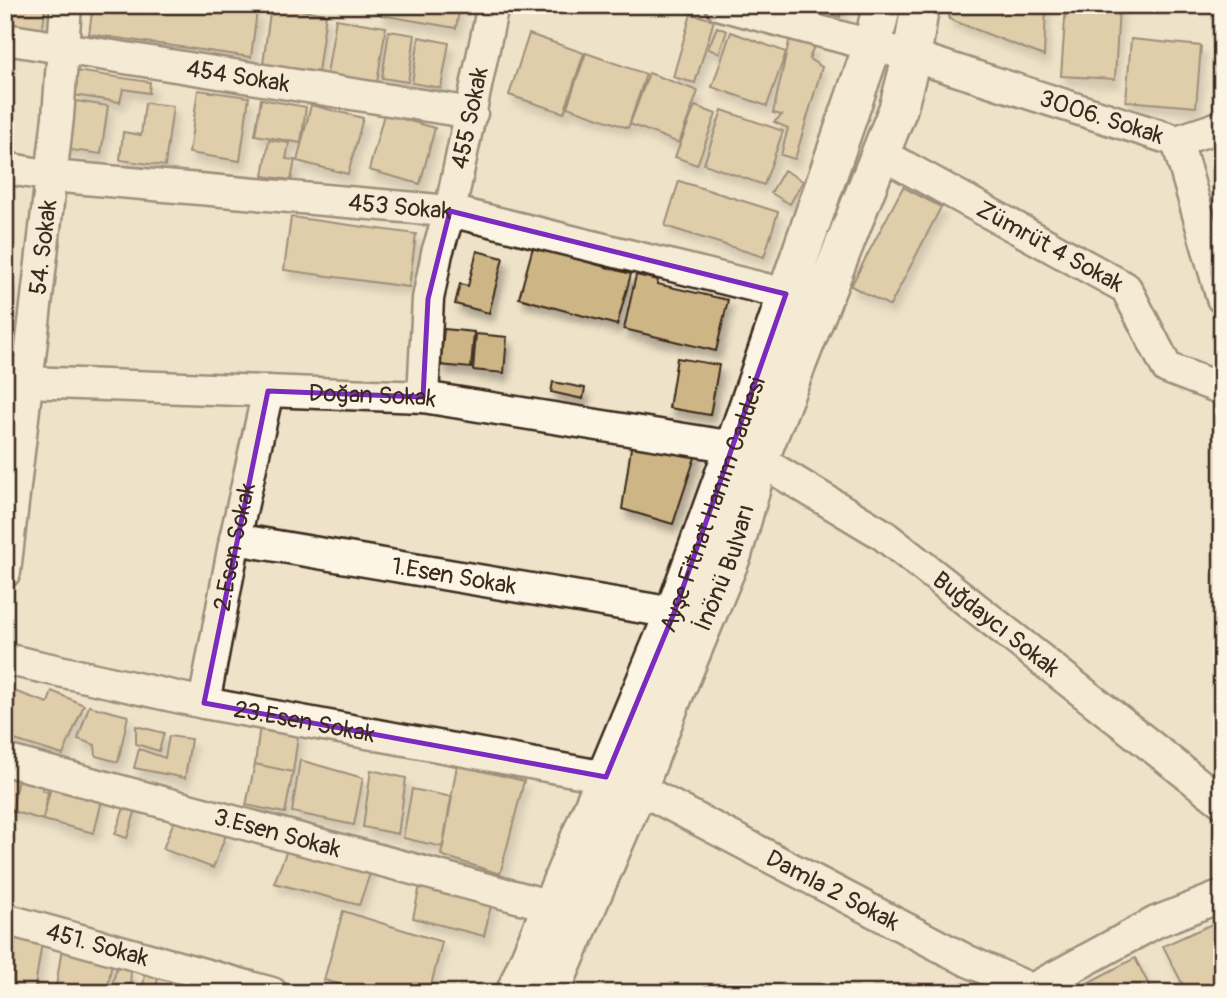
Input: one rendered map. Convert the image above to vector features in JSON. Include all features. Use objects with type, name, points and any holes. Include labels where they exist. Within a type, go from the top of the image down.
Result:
[{"type":"main road","name":"Ayşe Fitnat Hanım Caddesi","points":[[515,993],[551,906],[622,783],[674,613],[747,453],[786,294],[873,47],[882,5]]},
{"type":"main road","points":[[912,57],[920,5]]},
{"type":"main road","name":"İnönü Bulvarı","points":[[551,993],[622,783],[671,702],[733,553],[747,453],[880,153],[898,108],[912,57]]},
{"type":"street","name":"54. Sokak","points":[[5,572],[16,380],[51,176],[66,5]]},
{"type":"street","name":"455 Sokak","points":[[423,397],[428,299],[472,113],[494,5]]},
{"type":"street","name":"3006. Sokak","points":[[721,5],[912,57],[1177,141],[1222,298]]},
{"type":"street","name":"454 Sokak","points":[[5,39],[472,113]]},
{"type":"street","points":[[1177,141],[1222,126]]},
{"type":"street","name":"Zümrüt 4 Sokak","points":[[880,153],[1126,288],[1167,368],[1222,389]]},
{"type":"street","name":"453 Sokak","points":[[5,168],[51,176],[450,211],[786,294]]},
{"type":"street","name":"Doğan Sokak","points":[[16,380],[423,397],[747,453]]},
{"type":"street","name":"2.Esen Sokak","points":[[204,704],[235,539],[268,391]]},
{"type":"street","name":"Buğdaycı Sokak","points":[[747,453],[882,534],[1222,802]]},
{"type":"street","name":"1.Esen Sokak","points":[[235,539],[674,613]]},
{"type":"street","name":"23.Esen Sokak","points":[[5,659],[204,704],[622,783]]},
{"type":"street","name":"3.Esen Sokak","points":[[5,761],[551,906]]},
{"type":"street","name":"Damla 2 Sokak","points":[[622,783],[1030,992]]},
{"type":"street","points":[[1030,992],[1156,922],[1222,897]]},
{"type":"street","name":"451. Sokak","points":[[5,919],[272,993]]},
{"type":"highlighted area","points":[[450,211],[786,294],[674,613],[606,777],[204,703],[268,391],[423,397],[428,299]]},
{"type":"building","points":[[5,5],[46,5],[41,38],[5,32]]},
{"type":"building","points":[[93,5],[219,5],[257,11],[251,57],[89,34]]},
{"type":"building","points":[[271,5],[326,14],[318,72],[263,64]]},
{"type":"building","points":[[383,5],[460,5],[456,28],[381,15]]},
{"type":"building","points":[[759,5],[808,5],[805,15]]},
{"type":"building","points":[[822,5],[843,5],[840,17],[820,12]]},
{"type":"building","points":[[950,5],[1046,5],[1044,56],[949,19]]},
{"type":"building","points":[[1066,5],[1119,5],[1115,79],[1061,76]]},
{"type":"building","points":[[691,14],[714,20],[695,83],[673,77]]},
{"type":"building","points":[[336,19],[386,27],[377,82],[327,74]]},
{"type":"building","points":[[717,27],[727,31],[719,53],[708,49]]},
{"type":"building","points":[[389,31],[415,35],[408,82],[382,78]]},
{"type":"building","points":[[731,32],[786,52],[767,106],[712,87]]},
{"type":"building","points":[[529,34],[584,53],[564,113],[509,95]]},
{"type":"building","points":[[419,37],[449,43],[441,88],[412,83]]},
{"type":"building","points":[[790,37],[814,46],[809,59],[822,67],[795,159],[781,155],[788,128],[774,122],[782,115],[773,113]]},
{"type":"building","points":[[1131,39],[1201,46],[1196,107],[1126,101]]},
{"type":"building","points":[[586,53],[646,74],[628,128],[567,107]]},
{"type":"building","points":[[76,71],[150,82],[149,93],[123,89],[120,102],[73,95]]},
{"type":"building","points":[[649,73],[698,91],[679,143],[630,124]]},
{"type":"building","points":[[198,90],[249,97],[240,161],[189,153]]},
{"type":"building","points":[[63,99],[108,106],[101,154],[56,148]]},
{"type":"building","points":[[261,99],[306,107],[301,143],[255,135]]},
{"type":"building","points":[[145,103],[173,106],[165,166],[120,160],[123,132],[141,135]]},
{"type":"building","points":[[311,105],[363,118],[348,174],[297,161]]},
{"type":"building","points":[[695,106],[716,114],[697,165],[675,157]]},
{"type":"building","points":[[722,110],[783,131],[764,185],[704,164]]},
{"type":"building","points":[[384,114],[435,128],[420,184],[369,170]]},
{"type":"building","points":[[269,140],[289,143],[286,159],[295,160],[291,180],[263,176]]},
{"type":"building","points":[[784,170],[803,181],[790,204],[771,193]]},
{"type":"building","points":[[679,181],[778,212],[764,257],[665,226]]},
{"type":"building","points":[[903,187],[941,207],[890,306],[851,286]]},
{"type":"building","points":[[291,217],[416,234],[409,287],[284,270]]},
{"type":"building","points":[[533,247],[631,274],[617,325],[519,298]]},
{"type":"building","points":[[477,251],[503,258],[489,313],[455,304],[460,284],[468,286]]},
{"type":"building","points":[[636,275],[658,280],[657,284],[728,300],[716,351],[624,329]]},
{"type":"building","points":[[444,329],[474,332],[471,368],[440,365]]},
{"type":"building","points":[[476,334],[507,337],[504,373],[473,370]]},
{"type":"building","points":[[677,358],[719,365],[710,415],[669,408]]},
{"type":"building","points":[[553,382],[585,388],[583,399],[551,392]]},
{"type":"building","points":[[633,434],[698,448],[673,524],[622,509]]},
{"type":"building","points":[[5,688],[48,703],[52,691],[84,705],[63,755],[5,737]]},
{"type":"building","points":[[89,706],[128,716],[118,762],[96,756],[95,745],[78,739]]},
{"type":"building","points":[[260,725],[299,729],[293,772],[255,764]]},
{"type":"building","points":[[136,726],[164,733],[159,751],[136,744]]},
{"type":"building","points":[[169,736],[191,739],[185,778],[134,768],[139,749],[165,758]]},
{"type":"building","points":[[300,760],[363,778],[354,825],[292,812]]},
{"type":"building","points":[[5,763],[20,767],[12,811],[5,810]]},
{"type":"building","points":[[255,764],[293,772],[285,813],[246,805]]},
{"type":"building","points":[[457,765],[524,781],[500,874],[441,855]]},
{"type":"building","points":[[20,767],[44,775],[42,790],[48,792],[43,820],[12,811]]},
{"type":"building","points":[[371,770],[406,778],[398,834],[363,827]]},
{"type":"building","points":[[53,778],[104,792],[94,833],[43,820]]},
{"type":"building","points":[[412,789],[452,797],[443,847],[403,838]]},
{"type":"building","points":[[127,799],[138,803],[127,838],[115,834]]},
{"type":"building","points":[[177,813],[227,832],[213,868],[163,849]]},
{"type":"building","points":[[291,840],[374,862],[359,905],[274,883]]},
{"type":"building","points":[[422,876],[493,897],[484,936],[413,918]]},
{"type":"building","points":[[343,911],[442,942],[429,993],[372,993],[324,980]]},
{"type":"building","points":[[1212,924],[1222,942],[1222,993],[1187,993],[1163,946]]},
{"type":"building","points":[[5,931],[42,942],[34,993],[5,993]]},
{"type":"building","points":[[63,941],[113,955],[107,993],[55,993]]},
{"type":"building","points":[[1135,958],[1153,993],[1068,993]]},
{"type":"building","points":[[117,966],[131,970],[130,989],[112,986]]},
{"type":"building","points":[[145,973],[158,976],[156,993],[142,993]]}]
